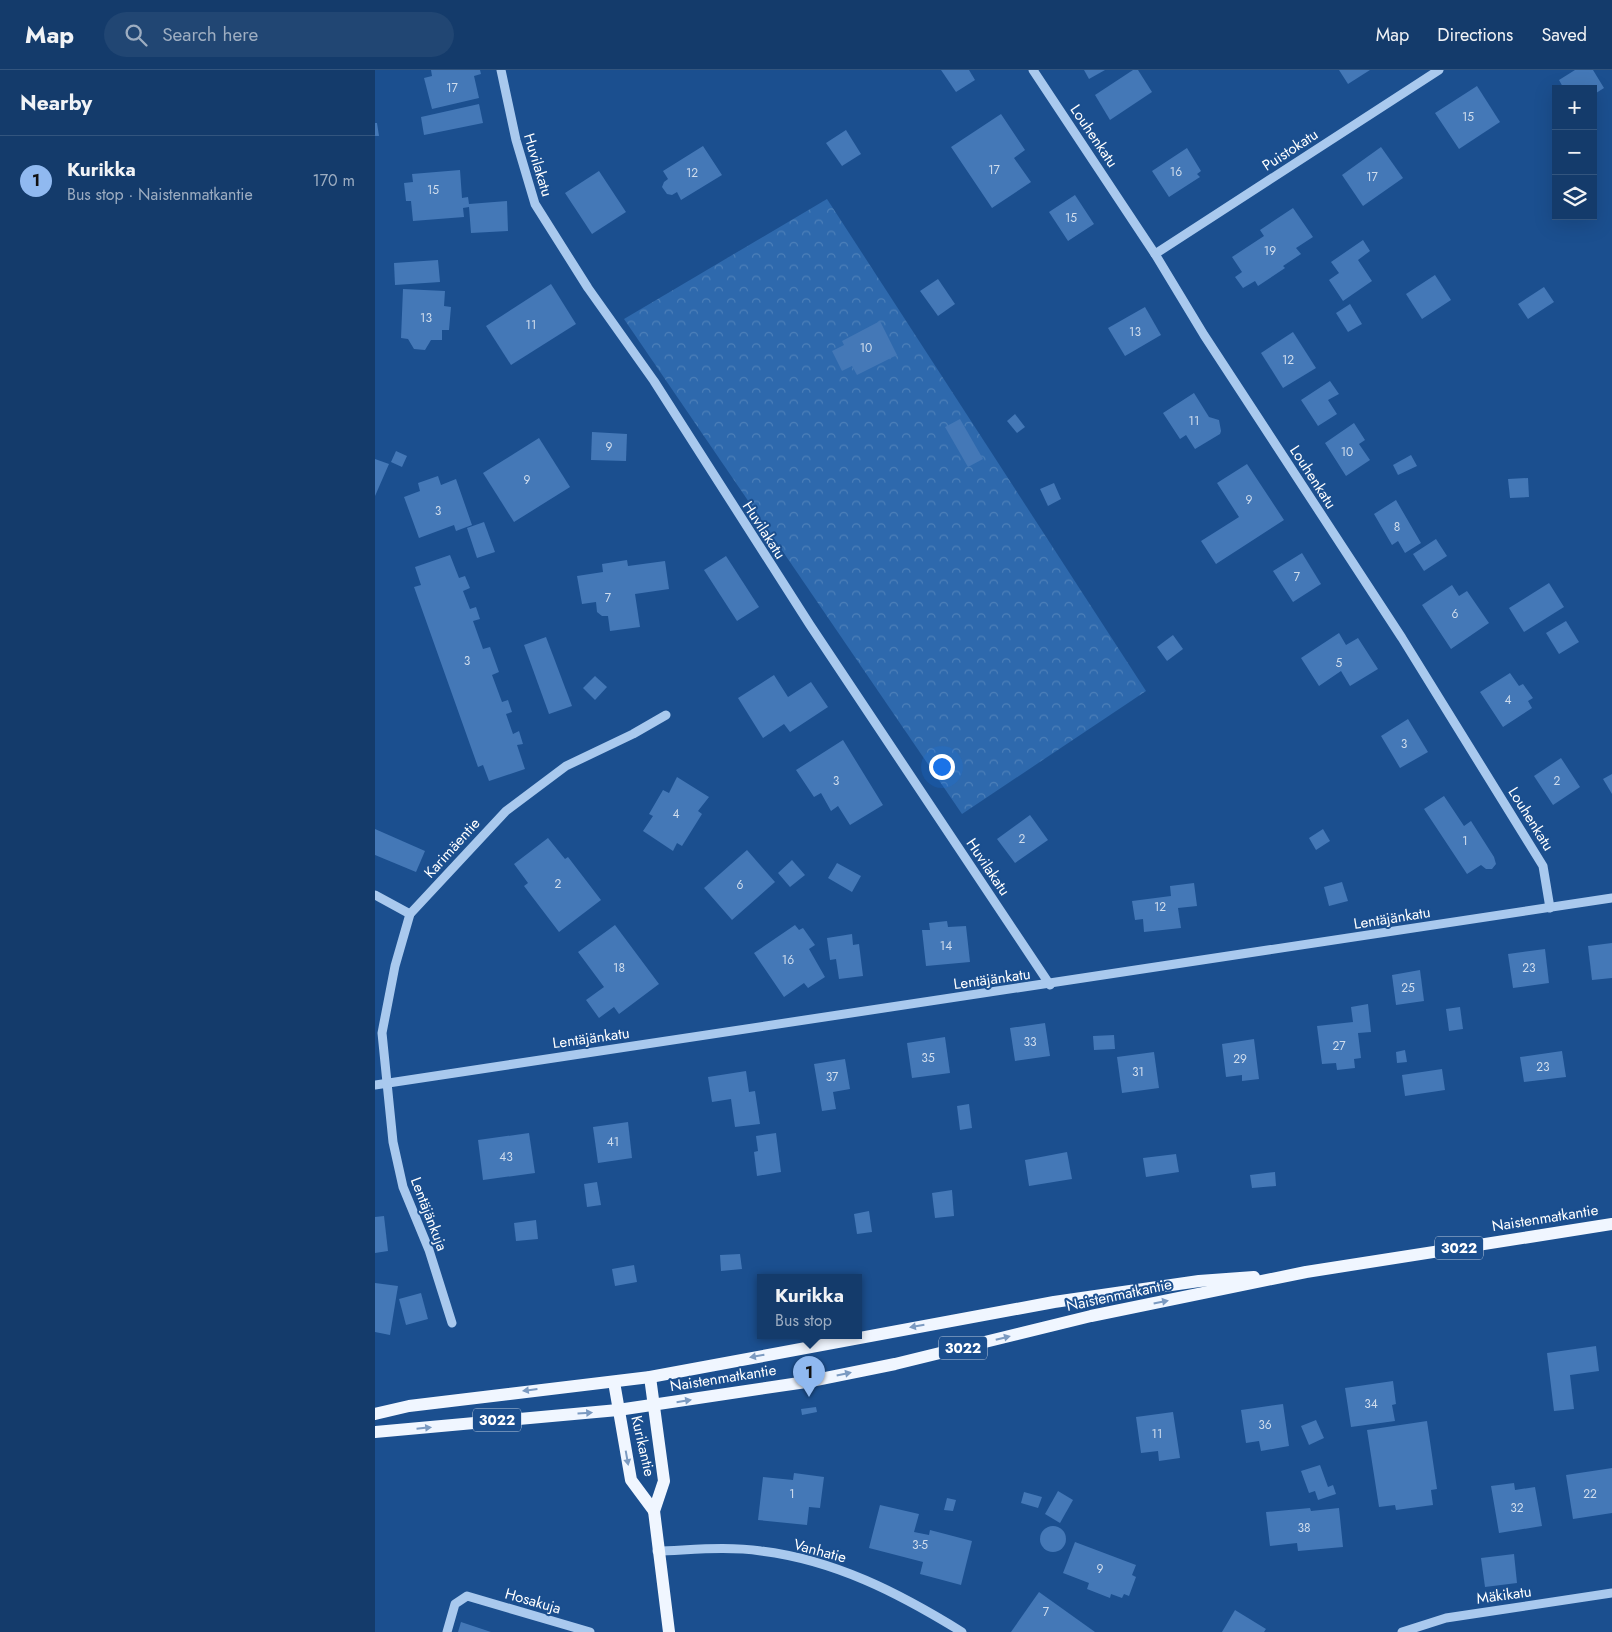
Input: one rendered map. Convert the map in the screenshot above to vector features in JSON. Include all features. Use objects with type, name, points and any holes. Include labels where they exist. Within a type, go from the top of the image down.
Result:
[{"type":"main road","name":"Naistenmatkantie","points":[[375,1432],[655,1406],[806,1382],[886,1366],[1091,1316],[1306,1272],[1612,1224]]},
{"type":"main road","name":"Naistenmatkantie","points":[[862,1338],[1054,1302],[1199,1281],[1306,1272]]},
{"type":"main road","name":"Naistenmatkantie","points":[[375,1414],[409,1406],[559,1386],[650,1377],[855,1339]]},
{"type":"main road","name":"Kurikantie","points":[[650,1377],[664,1481],[654,1511],[657,1551],[669,1632]]},
{"type":"main road","name":"Kurikantie","points":[[614,1382],[631,1480],[654,1511]]},
{"type":"street","name":"Huvilakatu","points":[[501,70],[516,140],[535,204],[588,288],[654,381],[810,625],[1050,985]]},
{"type":"street","name":"Louhenkatu","points":[[1033,70],[1155,254],[1204,335],[1403,638],[1543,866],[1550,908]]},
{"type":"street","name":"Puistokatu","points":[[1155,254],[1439,70]]},
{"type":"street","name":"Karimäentie","points":[[387,1083],[382,1032],[395,966],[410,914],[506,811],[566,766],[633,734],[666,715]]},
{"type":"street","points":[[375,895],[410,914]]},
{"type":"street","name":"Lentäjänkatu","points":[[375,1085],[1050,985],[1612,898]]},
{"type":"street","name":"Lentäjänkuja","points":[[387,1083],[393,1142],[403,1188],[429,1250],[452,1323]]},
{"type":"street","name":"Vanhatie","points":[[657,1551],[760,1550],[806,1560],[860,1576],[918,1604],[962,1632]]},
{"type":"street","name":"Mäkikatu","points":[[1402,1632],[1446,1618],[1612,1593]]},
{"type":"street","name":"Hosakuja","points":[[447,1632],[455,1604],[467,1596],[590,1632]]},
{"type":"green space","points":[[827,199],[1146,691],[962,814],[624,319]]},
{"type":"building","points":[[431,70],[480,70],[481,74],[474,76],[479,98],[432,109],[424,78],[432,76]]},
{"type":"building","points":[[941,70],[969,70],[975,80],[956,92]]},
{"type":"building","points":[[1084,70],[1105,70],[1089,79]]},
{"type":"building","points":[[1133,70],[1138,70],[1152,92],[1110,120],[1095,95]]},
{"type":"building","points":[[1339,70],[1370,70],[1348,84]]},
{"type":"building","points":[[1575,70],[1593,70],[1604,88],[1597,92],[1597,85],[1562,85],[1559,80]]},
{"type":"building","points":[[1477,86],[1500,122],[1459,149],[1435,113]]},
{"type":"building","points":[[479,104],[483,123],[424,135],[421,117]]},
{"type":"building","points":[[1001,114],[1025,150],[1014,158],[1031,182],[992,208],[951,147]]},
{"type":"building","points":[[375,123],[377,123],[379,136],[375,136]]},
{"type":"building","points":[[846,130],[861,154],[842,166],[826,143]]},
{"type":"building","points":[[703,146],[722,175],[681,200],[677,192],[672,195],[667,194],[662,187],[668,179],[663,171]]},
{"type":"building","points":[[1381,147],[1403,178],[1363,206],[1342,175]]},
{"type":"building","points":[[1187,148],[1201,171],[1197,174],[1200,177],[1169,197],[1152,171]]},
{"type":"building","points":[[460,170],[462,198],[468,197],[469,204],[507,201],[508,231],[471,233],[469,207],[463,208],[464,217],[413,221],[411,201],[406,201],[404,183],[413,182],[412,174]]},
{"type":"building","points":[[599,171],[626,212],[592,234],[565,193]]},
{"type":"building","points":[[1075,195],[1094,224],[1068,241],[1049,212]]},
{"type":"building","points":[[1293,208],[1313,237],[1296,248],[1301,254],[1283,266],[1285,268],[1258,286],[1255,281],[1243,288],[1235,277],[1242,272],[1232,257],[1264,236],[1260,230]]},
{"type":"building","points":[[1363,240],[1370,251],[1358,260],[1372,281],[1343,301],[1329,280],[1339,273],[1331,262]]},
{"type":"building","points":[[438,260],[440,282],[395,285],[394,263]]},
{"type":"building","points":[[1435,275],[1451,300],[1422,319],[1406,294]]},
{"type":"building","points":[[938,279],[955,304],[938,316],[920,291]]},
{"type":"building","points":[[551,284],[576,324],[511,365],[486,326]]},
{"type":"building","points":[[1544,287],[1554,302],[1528,319],[1518,304]]},
{"type":"building","points":[[403,289],[445,291],[444,306],[451,307],[449,330],[442,330],[442,340],[431,340],[425,350],[414,349],[408,339],[401,338]]},
{"type":"building","points":[[1350,304],[1362,324],[1348,332],[1336,313]]},
{"type":"building","points":[[1145,307],[1161,335],[1125,356],[1108,328]]},
{"type":"building","points":[[880,321],[897,355],[857,375],[852,366],[842,371],[832,351],[844,345],[842,341]]},
{"type":"building","points":[[1293,332],[1316,368],[1283,388],[1261,353]]},
{"type":"building","points":[[1330,381],[1339,394],[1328,400],[1337,414],[1318,426],[1301,400]]},
{"type":"building","points":[[1194,393],[1209,417],[1219,420],[1221,431],[1220,434],[1195,449],[1186,435],[1180,439],[1163,413]]},
{"type":"building","points":[[1015,414],[1025,427],[1017,433],[1007,421]]},
{"type":"building","points":[[960,419],[983,459],[968,467],[945,427]]},
{"type":"building","points":[[1354,423],[1365,440],[1359,444],[1370,460],[1346,476],[1325,443]]},
{"type":"building","points":[[592,432],[627,434],[626,461],[591,460]]},
{"type":"building","points":[[539,438],[570,487],[514,522],[483,473]]},
{"type":"building","points":[[396,451],[407,456],[402,467],[391,462]]},
{"type":"building","points":[[1411,455],[1417,466],[1398,475],[1393,465]]},
{"type":"building","points":[[375,459],[389,464],[375,496]]},
{"type":"building","points":[[1247,464],[1284,520],[1216,564],[1201,541],[1239,517],[1217,483]]},
{"type":"building","points":[[438,476],[441,485],[456,479],[472,525],[456,531],[454,525],[419,538],[404,497],[420,491],[418,483]]},
{"type":"building","points":[[1528,478],[1529,497],[1510,498],[1508,479]]},
{"type":"building","points":[[1054,483],[1061,499],[1048,506],[1040,489]]},
{"type":"building","points":[[1396,500],[1421,543],[1405,553],[1398,541],[1392,545],[1374,514]]},
{"type":"building","points":[[484,522],[495,552],[477,558],[467,528]]},
{"type":"building","points":[[1436,539],[1447,556],[1424,571],[1413,554]]},
{"type":"building","points":[[1302,553],[1321,584],[1293,602],[1273,571]]},
{"type":"building","points":[[450,555],[459,578],[465,576],[470,588],[463,591],[470,609],[476,607],[480,619],[473,621],[483,649],[490,647],[499,672],[492,675],[502,702],[508,700],[512,712],[506,714],[513,734],[519,731],[523,744],[517,745],[525,769],[489,781],[483,765],[478,767],[414,587],[421,585],[415,567]]},
{"type":"building","points":[[726,556],[759,607],[737,621],[704,570]]},
{"type":"building","points":[[627,560],[628,566],[665,561],[669,589],[635,594],[640,627],[610,631],[608,616],[602,616],[597,612],[596,602],[582,604],[577,576],[603,572],[602,564]]},
{"type":"building","points":[[1549,583],[1564,607],[1524,632],[1509,608]]},
{"type":"building","points":[[1452,585],[1459,596],[1467,591],[1489,623],[1451,649],[1422,605]]},
{"type":"building","points":[[1566,621],[1579,642],[1559,654],[1546,633]]},
{"type":"building","points":[[1339,633],[1346,645],[1358,638],[1378,669],[1350,686],[1341,671],[1319,686],[1301,658]]},
{"type":"building","points":[[1173,635],[1183,649],[1167,661],[1157,647]]},
{"type":"building","points":[[546,637],[572,706],[549,714],[524,645]]},
{"type":"building","points":[[1510,673],[1519,686],[1523,684],[1533,698],[1528,701],[1532,708],[1503,727],[1480,692]]},
{"type":"building","points":[[774,675],[788,697],[811,682],[828,707],[790,732],[784,724],[763,738],[738,698]]},
{"type":"building","points":[[595,676],[607,687],[595,700],[583,688]]},
{"type":"building","points":[[1408,719],[1428,752],[1400,768],[1381,736]]},
{"type":"building","points":[[843,740],[883,805],[850,825],[838,806],[831,811],[821,793],[814,797],[796,770]]},
{"type":"building","points":[[1561,758],[1580,787],[1553,805],[1534,776]]},
{"type":"building","points":[[1612,774],[1612,794],[1603,779]]},
{"type":"building","points":[[677,777],[709,797],[698,811],[702,814],[682,846],[677,843],[673,851],[643,831],[653,816],[649,814],[663,790],[669,793]]},
{"type":"building","points":[[1444,796],[1464,826],[1471,821],[1494,857],[1496,864],[1492,869],[1486,869],[1481,865],[1467,874],[1424,809]]},
{"type":"building","points":[[1030,815],[1048,840],[1015,863],[997,839]]},
{"type":"building","points":[[375,829],[425,851],[416,872],[375,855]]},
{"type":"building","points":[[1323,829],[1330,841],[1316,850],[1309,838]]},
{"type":"building","points":[[548,838],[565,859],[568,857],[601,900],[559,932],[524,886],[528,883],[514,864]]},
{"type":"building","points":[[747,850],[775,882],[732,920],[704,888]]},
{"type":"building","points":[[792,860],[805,875],[790,887],[778,873]]},
{"type":"building","points":[[837,863],[861,876],[852,892],[828,878]]},
{"type":"building","points":[[1342,882],[1348,901],[1329,906],[1324,887]]},
{"type":"building","points":[[1194,883],[1197,906],[1178,908],[1181,928],[1144,932],[1143,919],[1135,920],[1132,901],[1171,896],[1170,886]]},
{"type":"building","points":[[947,921],[948,927],[966,926],[970,962],[926,966],[922,930],[930,930],[929,923]]},
{"type":"building","points":[[615,925],[659,984],[619,1014],[614,1007],[599,1018],[586,1000],[604,987],[578,952]]},
{"type":"building","points":[[795,925],[799,930],[803,928],[815,945],[809,949],[825,977],[808,988],[804,983],[784,997],[754,953]]},
{"type":"building","points":[[852,934],[853,945],[859,944],[863,976],[839,979],[836,959],[830,960],[827,938]]},
{"type":"building","points":[[1612,943],[1612,978],[1592,980],[1588,946]]},
{"type":"building","points":[[1545,949],[1549,983],[1513,988],[1508,954]]},
{"type":"building","points":[[1420,970],[1424,1001],[1396,1005],[1392,975]]},
{"type":"building","points":[[1368,1004],[1371,1032],[1358,1033],[1361,1058],[1354,1059],[1355,1068],[1337,1070],[1336,1063],[1322,1064],[1317,1026],[1353,1022],[1351,1007]]},
{"type":"building","points":[[1460,1007],[1463,1029],[1449,1031],[1446,1009]]},
{"type":"building","points":[[1045,1023],[1050,1056],[1015,1061],[1010,1028]]},
{"type":"building","points":[[1114,1035],[1115,1049],[1094,1050],[1093,1036]]},
{"type":"building","points":[[945,1037],[950,1073],[912,1078],[907,1043]]},
{"type":"building","points":[[1254,1039],[1259,1079],[1242,1081],[1242,1075],[1226,1077],[1222,1044]]},
{"type":"building","points":[[1405,1050],[1407,1062],[1397,1063],[1396,1052]]},
{"type":"building","points":[[1562,1051],[1566,1077],[1524,1082],[1520,1057]]},
{"type":"building","points":[[1154,1052],[1159,1088],[1122,1093],[1117,1057]]},
{"type":"building","points":[[845,1059],[850,1089],[833,1092],[836,1109],[822,1111],[814,1064]]},
{"type":"building","points":[[1442,1069],[1445,1090],[1405,1096],[1402,1075]]},
{"type":"building","points":[[746,1071],[749,1092],[755,1091],[760,1124],[735,1127],[731,1099],[712,1102],[708,1077]]},
{"type":"building","points":[[969,1104],[972,1128],[960,1130],[957,1106]]},
{"type":"building","points":[[628,1122],[632,1158],[598,1163],[593,1127]]},
{"type":"building","points":[[529,1133],[535,1173],[483,1180],[478,1140]]},
{"type":"building","points":[[776,1133],[781,1172],[757,1176],[754,1152],[758,1151],[756,1136]]},
{"type":"building","points":[[1067,1152],[1072,1179],[1029,1186],[1025,1160]]},
{"type":"building","points":[[1176,1154],[1179,1172],[1146,1177],[1143,1158]]},
{"type":"building","points":[[1275,1172],[1276,1186],[1252,1188],[1250,1175]]},
{"type":"building","points":[[597,1182],[601,1205],[587,1207],[584,1184]]},
{"type":"building","points":[[952,1190],[954,1216],[935,1218],[932,1193]]},
{"type":"building","points":[[869,1211],[872,1232],[857,1234],[854,1214]]},
{"type":"building","points":[[384,1216],[388,1251],[375,1253],[375,1217]]},
{"type":"building","points":[[536,1220],[538,1239],[516,1241],[514,1223]]},
{"type":"building","points":[[740,1254],[742,1269],[721,1271],[720,1255]]},
{"type":"building","points":[[634,1265],[637,1282],[615,1286],[612,1269]]},
{"type":"building","points":[[375,1283],[398,1286],[390,1335],[375,1332]]},
{"type":"building","points":[[421,1293],[428,1319],[406,1325],[399,1299]]},
{"type":"building","points":[[1596,1346],[1599,1371],[1570,1375],[1574,1409],[1554,1411],[1547,1353]]},
{"type":"building","points":[[1393,1381],[1396,1404],[1392,1405],[1395,1421],[1351,1427],[1345,1388]]},
{"type":"building","points":[[1283,1404],[1289,1446],[1261,1451],[1259,1441],[1246,1443],[1241,1410]]},
{"type":"building","points":[[816,1407],[817,1412],[802,1415],[801,1409]]},
{"type":"building","points":[[1173,1412],[1180,1458],[1159,1461],[1158,1451],[1141,1453],[1136,1417]]},
{"type":"building","points":[[1316,1420],[1324,1438],[1309,1445],[1301,1426]]},
{"type":"building","points":[[1427,1421],[1437,1489],[1431,1490],[1433,1505],[1396,1510],[1395,1505],[1379,1507],[1367,1430]]},
{"type":"building","points":[[1320,1465],[1328,1487],[1333,1485],[1336,1494],[1318,1500],[1315,1491],[1309,1493],[1301,1471]]},
{"type":"building","points":[[1612,1468],[1612,1513],[1573,1519],[1566,1475]]},
{"type":"building","points":[[794,1473],[824,1477],[820,1508],[809,1507],[807,1525],[758,1520],[763,1477],[793,1480]]},
{"type":"building","points":[[1514,1483],[1515,1490],[1535,1487],[1542,1526],[1499,1533],[1491,1486]]},
{"type":"building","points":[[1058,1491],[1073,1500],[1060,1523],[1045,1514]]},
{"type":"building","points":[[1024,1492],[1042,1497],[1038,1508],[1021,1503]]},
{"type":"building","points":[[947,1498],[956,1500],[953,1511],[944,1510]]},
{"type":"building","points":[[880,1505],[919,1514],[914,1532],[929,1535],[930,1530],[972,1541],[961,1585],[920,1574],[923,1562],[869,1548]]},
{"type":"building","points":[[1310,1508],[1311,1511],[1339,1508],[1343,1547],[1298,1551],[1297,1543],[1270,1546],[1266,1512]]},
{"type":"building","points":[[1053,1526],[1062,1530],[1066,1539],[1062,1548],[1053,1552],[1044,1548],[1040,1539],[1044,1530]]},
{"type":"building","points":[[1075,1542],[1136,1565],[1132,1575],[1136,1577],[1129,1596],[1124,1594],[1122,1598],[1111,1594],[1110,1598],[1087,1589],[1089,1583],[1063,1573]]},
{"type":"building","points":[[1514,1554],[1517,1583],[1485,1587],[1481,1558]]},
{"type":"building","points":[[1039,1592],[1095,1632],[1011,1632]]},
{"type":"building","points":[[1235,1610],[1266,1629],[1264,1632],[1222,1632]]},
{"type":"building","points":[[461,1622],[491,1632],[458,1632]]},
{"type":"place","name":"Kurikka","points":[[809,1397]]}]
